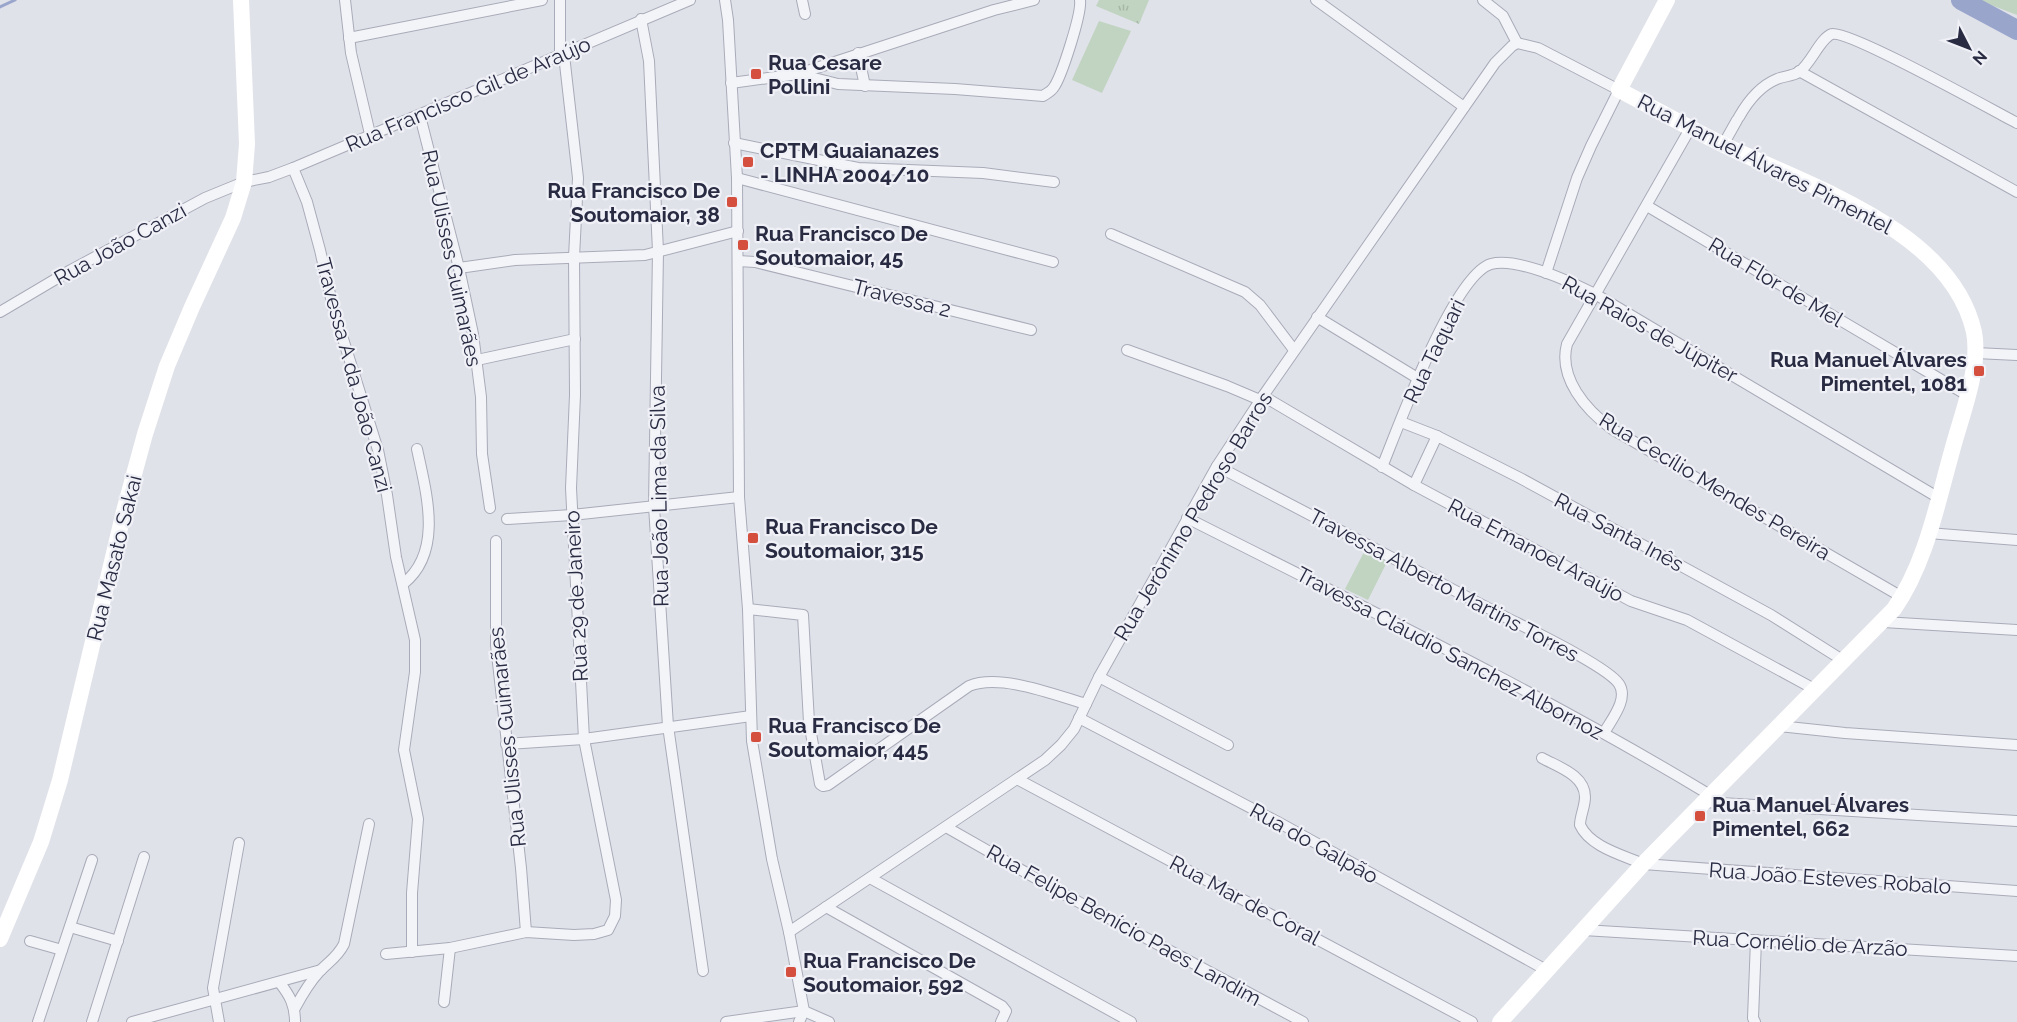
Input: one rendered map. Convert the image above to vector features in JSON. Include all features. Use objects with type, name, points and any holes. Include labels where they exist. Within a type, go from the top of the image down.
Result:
[{"type":"street","name":"Rua Masato Sakai","points":[[0,939],[41,843],[60,780],[124,511],[145,434],[167,366],[233,218],[244,182],[248,144],[241,0]]},
{"type":"street","points":[[345,0],[357,85],[370,134]]},
{"type":"street","points":[[349,38],[542,0]]},
{"type":"street","name":"Rua 29 de Janeiro","points":[[526,932],[574,935],[594,934],[608,930],[615,916],[616,900],[584,739],[572,515],[574,257],[578,178],[562,56],[560,0]]},
{"type":"street","name":"Rua Francisco Gil de Araújo","points":[[244,182],[269,177],[293,168],[690,0]]},
{"type":"street","points":[[725,0],[737,178],[739,497],[748,609],[752,741],[760,798],[804,1011],[799,1022]]},
{"type":"street","points":[[802,0],[805,14]]},
{"type":"street","points":[[731,83],[798,74],[994,10],[1034,0]]},
{"type":"street","points":[[798,74],[838,84],[956,89],[1043,96],[1056,85],[1077,24],[1080,0]]},
{"type":"street","points":[[1316,0],[1464,107]]},
{"type":"street","points":[[1546,273],[1577,178],[1591,146],[1667,0]]},
{"type":"street","points":[[1488,1],[1503,16],[1518,43]]},
{"type":"street","name":"Rua João Lima da Silva","points":[[641,19],[649,61],[658,252],[654,506],[668,726],[703,972]]},
{"type":"street","points":[[1723,145],[1752,97],[1777,79],[1799,71],[1831,34],[1842,34],[1886,54],[2017,123]]},
{"type":"street","name":"Rua Jerônimo Pedroso Barros","points":[[789,932],[1045,760],[1061,745],[1079,718],[1099,677],[1187,518],[1261,398],[1495,63],[1512,45],[1518,43]]},
{"type":"street","name":"Rua Manuel Álvares Pimentel","points":[[1500,1022],[1643,864],[1883,622],[1902,597],[1911,582],[1939,498],[1976,353],[1969,315],[1960,298],[1938,265],[1903,234],[1842,200],[1723,145],[1538,48],[1518,43]]},
{"type":"street","points":[[858,53],[865,86]]},
{"type":"street","points":[[1799,71],[2017,192]]},
{"type":"street","name":"Rua Ulisses Guimarães","points":[[420,116],[459,268],[477,360],[481,397],[482,454],[490,508]]},
{"type":"street","name":"Rua Cecílio Mendes Pereira","points":[[1691,128],[1567,344],[1564,356],[1570,380],[1580,398],[1598,419],[1902,597]]},
{"type":"street","points":[[734,143],[858,168],[983,173],[1054,182]]},
{"type":"street","name":"Travessa A da João Canzi","points":[[293,168],[307,202],[333,307],[378,450],[396,557],[412,622],[416,655],[404,750],[418,819],[412,893],[412,952]]},
{"type":"street","points":[[737,178],[1053,262]]},
{"type":"street","name":"Rua João Canzi","points":[[0,312],[71,270],[205,198],[244,182]]},
{"type":"street","name":"Rua Flor de Mel","points":[[1647,206],[1967,395]]},
{"type":"street","points":[[459,268],[515,260],[645,255],[738,231]]},
{"type":"street","points":[[1111,234],[1245,292],[1260,305],[1294,350]]},
{"type":"street","name":"Travessa 2","points":[[738,261],[766,265],[1031,330]]},
{"type":"street","name":"Rua Taquari","points":[[1382,467],[1436,339],[1464,289],[1480,270],[1493,263],[1501,263],[1546,273]]},
{"type":"street","name":"Rua Raios de Júpiter","points":[[1546,273],[1594,294],[1939,498]]},
{"type":"street","points":[[1317,318],[1419,379]]},
{"type":"street","points":[[477,360],[575,339]]},
{"type":"street","name":"Rua Emanoel Araújo","points":[[1127,350],[1261,398],[1414,485],[1631,601],[1687,620],[1816,690]]},
{"type":"street","points":[[1976,353],[2017,354]]},
{"type":"street","name":"Rua Santa Inês","points":[[1401,422],[1437,436],[1520,478],[1761,610],[1844,662]]},
{"type":"street","points":[[1414,485],[1437,436]]},
{"type":"street","points":[[403,584],[419,566],[429,538],[427,507],[417,449]]},
{"type":"street","name":"Travessa Alberto Martins Torres","points":[[1217,466],[1609,673],[1620,685],[1622,692],[1619,706],[1604,733]]},
{"type":"street","points":[[507,519],[572,515],[739,497]]},
{"type":"street","name":"Travessa Cláudio Sanchez Albornoz","points":[[1187,518],[1455,654],[1604,733],[1707,798]]},
{"type":"street","points":[[1928,533],[2017,540]]},
{"type":"street","name":"Rua Ulisses Guimarães","points":[[496,541],[496,645],[526,932]]},
{"type":"street","points":[[748,609],[803,615],[808,722],[820,783],[823,786],[828,785],[969,686],[977,683],[994,682],[1011,685],[1086,704]]},
{"type":"street","points":[[1883,622],[2017,630]]},
{"type":"street","points":[[1099,677],[1228,745]]},
{"type":"street","points":[[506,744],[584,739],[751,716]]},
{"type":"street","name":"Rua do Galpão","points":[[1079,718],[1276,821],[1548,971]]},
{"type":"street","points":[[1779,726],[2017,745]]},
{"type":"street","points":[[1542,758],[1569,772],[1582,785],[1585,798],[1580,825],[1586,834],[1603,846],[1643,864]]},
{"type":"street","name":"Rua Mar de Coral","points":[[1017,778],[1472,1022]]},
{"type":"street","points":[[1707,798],[2017,821]]},
{"type":"street","points":[[295,1008],[307,986],[335,959],[345,944],[369,824]]},
{"type":"street","name":"Rua Felipe Benício Paes Landim","points":[[946,827],[1080,903],[1303,1022]]},
{"type":"street","points":[[219,1022],[213,988],[239,843]]},
{"type":"street","points":[[92,1022],[144,857]]},
{"type":"street","points":[[38,1022],[92,860]]},
{"type":"street","name":"Rua João Esteves Robalo","points":[[1643,864],[2017,891]]},
{"type":"street","points":[[870,878],[1131,1022]]},
{"type":"street","points":[[826,907],[1002,1006],[1006,1011],[1001,1022]]},
{"type":"street","points":[[70,927],[118,941]]},
{"type":"street","name":"Rua Cornélio de Arzão","points":[[1583,930],[2017,956]]},
{"type":"street","points":[[386,954],[450,948],[526,932]]},
{"type":"street","points":[[1755,1022],[1756,940]]},
{"type":"street","points":[[30,941],[62,950]]},
{"type":"street","points":[[444,1002],[450,948]]},
{"type":"street","points":[[132,1022],[321,970]]},
{"type":"street","points":[[280,983],[289,994],[295,1008],[295,1022]]},
{"type":"street","points":[[726,1022],[804,1011],[829,1022]]},
{"type":"green space","points":[[1099,0],[1149,0],[1139,24],[1096,6]]},
{"type":"green space","points":[[1978,0],[2017,0],[2017,15]]},
{"type":"green space","points":[[1099,21],[1131,31],[1102,93],[1072,80]]},
{"type":"green space","points":[[1366,548],[1388,560],[1368,600],[1345,589]]},
{"type":"waterway","points":[[0,7],[15,0]]},
{"type":"waterway","points":[[1961,0],[2017,30]]},
{"type":"place","name":"Rua Cesare Pollini","points":[[756,74]]},
{"type":"place","name":"CPTM Guaianazes - LINHA 2004/10","points":[[748,162]]},
{"type":"place","name":"Rua Francisco De Soutomaior, 38","points":[[732,202]]},
{"type":"place","name":"Rua Francisco De Soutomaior, 45","points":[[743,245]]},
{"type":"place","name":"Rua Manuel Álvares Pimentel, 1081","points":[[1979,371]]},
{"type":"place","name":"Rua Francisco De Soutomaior, 315","points":[[753,538]]},
{"type":"place","name":"Rua Francisco De Soutomaior, 445","points":[[756,737]]},
{"type":"place","name":"Rua Manuel Álvares Pimentel, 662","points":[[1700,816]]},
{"type":"place","name":"Rua Francisco De Soutomaior, 592","points":[[791,972]]}]
